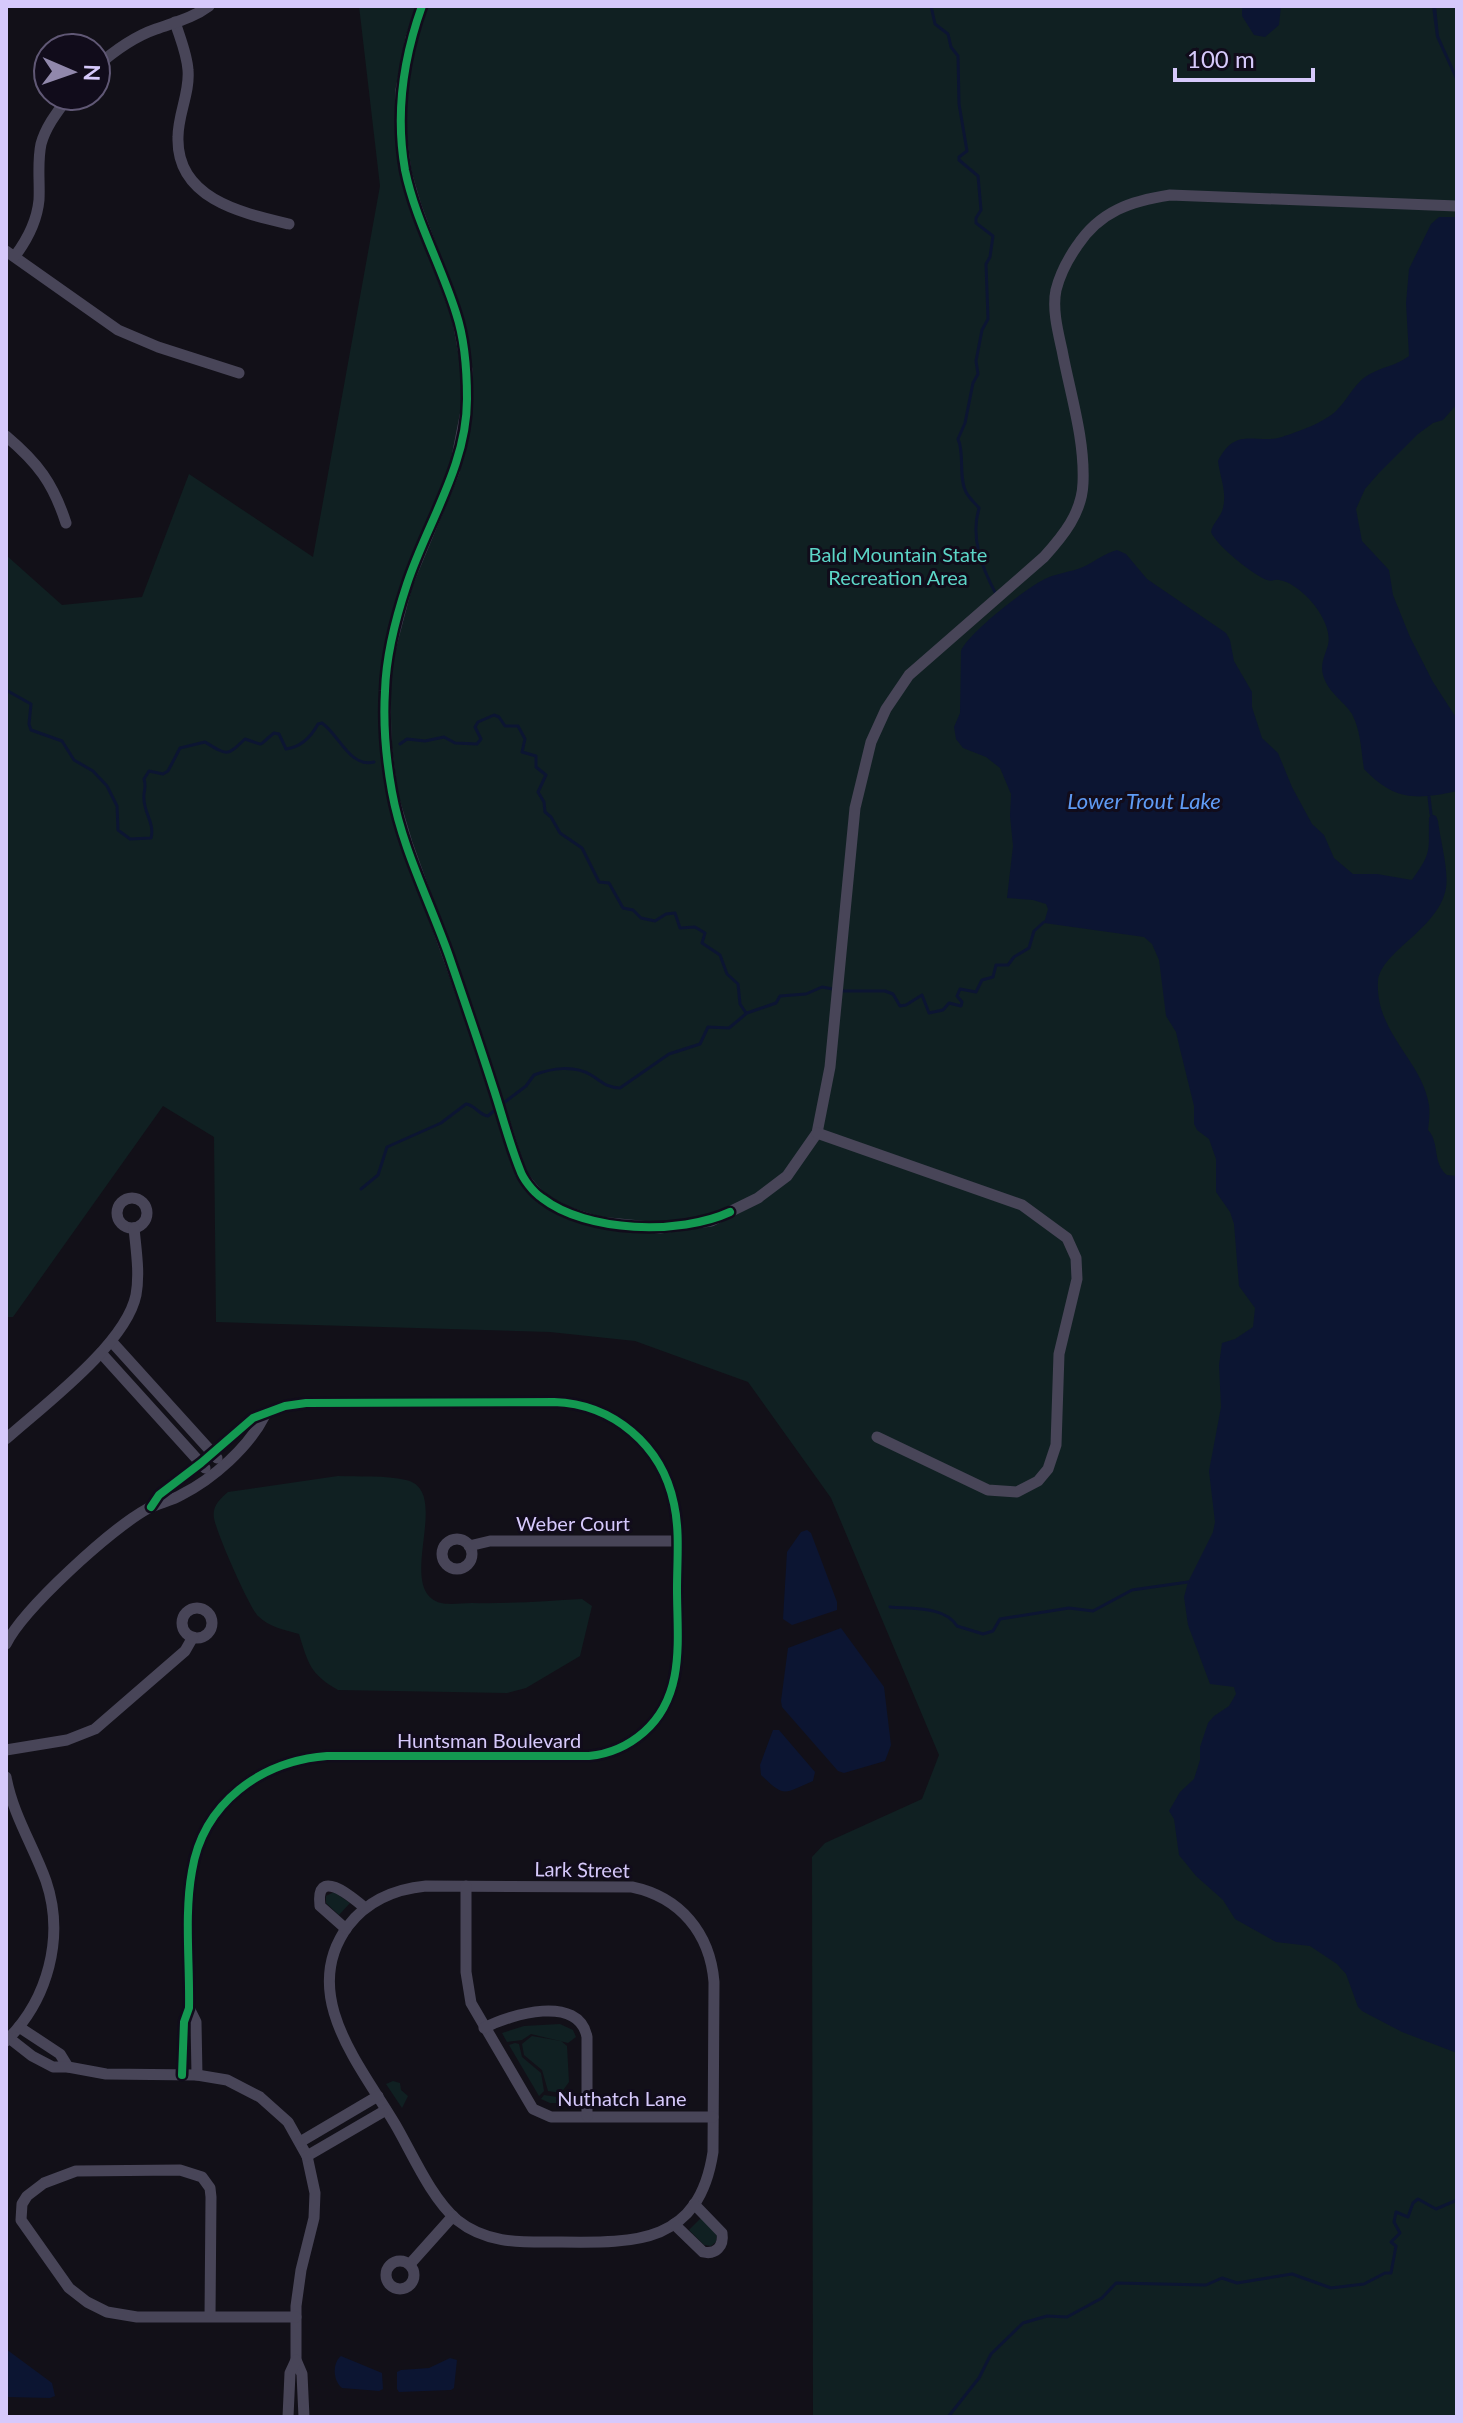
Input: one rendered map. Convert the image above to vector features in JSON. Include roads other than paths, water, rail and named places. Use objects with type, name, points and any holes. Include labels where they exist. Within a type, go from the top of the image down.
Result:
[{"type":"street","points":[[112,53],[137,37],[199,13],[209,6]]},
{"type":"street","points":[[422,6],[411,38],[401,90],[401,134],[406,172],[416,206],[457,316],[467,370],[467,406],[454,472],[407,585],[388,657],[386,744],[392,793],[521,1174],[541,1198],[567,1212],[599,1222],[660,1228],[711,1221],[758,1198],[787,1176],[817,1133],[830,1067],[855,808],[871,742],[886,709],[909,675],[1044,557],[1063,536],[1076,513],[1083,486],[1082,454],[1056,324],[1056,292],[1067,260],[1083,236],[1107,214],[1135,200],[1170,195],[1457,206]]},
{"type":"street","points":[[175,22],[188,66],[178,139],[179,152],[190,177],[210,199],[230,209],[289,224]]},
{"type":"street","points":[[57,112],[42,141],[35,220],[26,241],[10,254],[118,330],[158,347],[239,373]]},
{"type":"street","points":[[6,436],[46,476],[66,523]]},
{"type":"street","points":[[817,1133],[1022,1205],[1067,1238],[1076,1258],[1077,1279],[1059,1354],[1056,1445],[1048,1469],[1038,1481],[1017,1492],[988,1490],[877,1437]]},
{"type":"street","points":[[6,1439],[112,1342],[130,1315],[136,1293],[134,1228]]},
{"type":"street","points":[[112,1342],[223,1464]]},
{"type":"street","points":[[101,1353],[211,1474]]},
{"type":"street","name":"Huntsman Boulevard","points":[[151,1507],[159,1495],[253,1418],[285,1406],[306,1403],[554,1402],[586,1407],[627,1426],[653,1454],[672,1493],[676,1518],[677,1658],[674,1685],[658,1718],[630,1743],[589,1756],[304,1758],[260,1774],[227,1799],[205,1831],[192,1870],[189,2008],[184,2022],[182,2075]]},
{"type":"street","points":[[6,1644],[29,1611],[117,1530],[151,1507],[179,1497],[211,1474],[249,1440],[265,1415]]},
{"type":"street","name":"Weber Court","points":[[469,1546],[490,1541],[677,1541]]},
{"type":"street","points":[[6,1750],[67,1740],[95,1729],[185,1651],[193,1637]]},
{"type":"street","points":[[6,1777],[17,1818],[45,1880],[54,1924],[53,1948],[44,1983],[35,2004],[8,2040],[53,2067],[95,2073],[197,2075],[227,2080],[260,2097],[280,2113],[307,2156],[315,2205],[301,2270],[296,2317],[296,2360],[302,2374],[304,2417]]},
{"type":"street","name":"Lark Street","points":[[466,1886],[632,1887],[653,1892],[682,1910],[703,1938],[713,1970],[711,2166],[694,2204],[674,2224],[657,2234],[629,2242],[517,2242],[484,2235],[453,2216],[438,2197],[339,2029],[328,1986],[331,1962],[346,1929],[365,1908],[390,1894],[408,1888],[466,1886]]},
{"type":"street","name":"Nuthatch Lane","points":[[466,1886],[467,1982],[471,2003],[533,2109],[551,2117],[713,2117]]},
{"type":"street","points":[[346,1929],[320,1906],[319,1899],[325,1888],[342,1889],[365,1908]]},
{"type":"street","name":"Huntsman Boulevard","points":[[189,2008],[197,2031],[197,2075]]},
{"type":"street","points":[[484,2028],[524,2013],[564,2012],[577,2018],[587,2037],[587,2116]]},
{"type":"street","points":[[19,2027],[60,2054],[68,2067]]},
{"type":"street","points":[[300,2142],[378,2096]]},
{"type":"street","points":[[307,2156],[386,2110]]},
{"type":"street","points":[[210,2317],[211,2197],[210,2188],[202,2177],[180,2170],[76,2171],[44,2183],[27,2196],[20,2212],[23,2226],[60,2278],[87,2302],[107,2312],[127,2316],[210,2317],[296,2317]]},
{"type":"street","points":[[674,2224],[703,2252],[718,2249],[723,2239],[722,2233],[694,2204]]},
{"type":"street","points":[[410,2264],[453,2216]]},
{"type":"street","points":[[288,2417],[290,2373],[296,2360]]},
{"type":"water","points":[[1242,6],[1281,6],[1279,25],[1265,37],[1254,35],[1242,16]]},
{"type":"water","points":[[1432,6],[1436,6],[1439,36],[1457,76],[1457,83],[1436,37]]},
{"type":"water","points":[[1439,217],[1457,217],[1457,404],[1443,420],[1418,434],[1378,474],[1365,489],[1356,509],[1362,541],[1389,570],[1393,595],[1410,637],[1433,682],[1457,719],[1457,791],[1418,796],[1386,787],[1364,769],[1359,734],[1352,714],[1328,687],[1323,675],[1322,663],[1329,638],[1326,625],[1314,605],[1290,584],[1267,580],[1253,572],[1227,551],[1211,532],[1224,502],[1218,461],[1232,443],[1247,438],[1282,437],[1318,423],[1332,415],[1365,377],[1409,356],[1406,303],[1409,269],[1431,224]]},
{"type":"water","name":"Lower Trout Lake","points":[[1117,550],[1126,554],[1147,579],[1226,633],[1234,661],[1252,692],[1252,707],[1262,738],[1278,753],[1292,787],[1312,824],[1324,835],[1334,858],[1353,874],[1377,874],[1412,880],[1426,856],[1431,814],[1438,821],[1446,873],[1446,888],[1441,903],[1433,916],[1389,960],[1381,970],[1378,981],[1384,1016],[1425,1089],[1429,1108],[1428,1130],[1434,1140],[1439,1165],[1447,1175],[1457,1176],[1457,2053],[1402,2032],[1362,2011],[1346,1974],[1310,1946],[1276,1942],[1235,1919],[1223,1900],[1196,1876],[1179,1855],[1174,1819],[1169,1811],[1180,1792],[1194,1779],[1208,1723],[1229,1706],[1236,1694],[1234,1687],[1210,1684],[1188,1625],[1184,1597],[1215,1522],[1209,1471],[1221,1407],[1219,1365],[1222,1343],[1235,1339],[1253,1327],[1255,1308],[1239,1286],[1234,1224],[1216,1192],[1216,1159],[1209,1139],[1194,1124],[1194,1106],[1176,1032],[1166,1016],[1159,960],[1152,944],[1144,937],[1044,923],[1048,909],[1046,904],[1007,898],[1013,846],[1011,794],[1000,768],[986,757],[963,748],[956,739],[954,727],[960,713],[961,651],[974,634],[1026,590],[1051,576],[1083,567]]},
{"type":"water","points":[[807,1530],[811,1533],[837,1602],[837,1610],[792,1625],[783,1619],[787,1552],[801,1532]]},
{"type":"water","points":[[841,1628],[884,1687],[891,1745],[885,1761],[844,1773],[838,1771],[782,1707],[781,1701],[788,1648]]},
{"type":"water","points":[[773,1730],[779,1730],[815,1772],[813,1781],[785,1792],[761,1775],[760,1765]]},
{"type":"water","points":[[6,2349],[52,2383],[55,2396],[6,2397]]},
{"type":"water","points":[[341,2356],[382,2373],[383,2389],[342,2388],[335,2372]]},
{"type":"water","points":[[450,2358],[457,2360],[454,2388],[451,2390],[399,2392],[397,2389],[397,2372],[429,2368]]},
{"type":"waterway","points":[[931,6],[935,24],[948,34],[951,47],[958,56],[959,104],[967,151],[959,160],[978,176],[981,210],[976,223],[993,236],[986,264],[988,319],[982,330],[976,361],[978,374],[958,439],[964,486],[979,508],[976,530],[979,552],[996,594]]},
{"type":"waterway","points":[[6,690],[31,704],[31,730],[62,741],[74,760],[93,771],[107,786],[117,806],[118,830],[130,839],[151,838],[152,828],[144,804],[144,779],[149,771],[163,774],[168,771],[180,748],[205,742],[227,752],[245,739],[261,744],[274,733],[279,734],[286,749],[292,748],[301,744],[322,723],[352,756],[366,763],[374,762]]},
{"type":"waterway","points":[[400,744],[407,739],[425,741],[444,737],[455,743],[477,744],[481,739],[475,727],[478,722],[494,715],[505,726],[518,726],[525,739],[522,752],[536,756],[536,767],[546,775],[538,792],[545,812],[560,833],[582,848],[599,882],[609,883],[623,908],[633,910],[641,918],[655,921],[666,914],[675,913],[680,928],[695,927],[705,933],[702,943],[720,955],[727,974],[738,984],[740,1004],[746,1013]]},
{"type":"waterway","points":[[1429,797],[1431,814]]},
{"type":"waterway","points":[[840,991],[885,991],[893,994],[900,1006],[922,995],[929,1013],[943,1010],[949,1003],[961,1006],[962,1002],[957,996],[960,989],[976,992],[982,980],[993,977],[996,965],[1008,965],[1014,957],[1029,948],[1034,931],[1044,922]]},
{"type":"waterway","points":[[501,1105],[526,1086],[534,1075],[555,1069],[577,1070],[620,1088],[669,1054],[700,1044],[708,1027],[729,1028],[747,1013],[776,1003],[780,996],[806,994],[822,987],[833,989]]},
{"type":"waterway","points":[[361,1189],[378,1175],[387,1147],[441,1123],[466,1104],[488,1116],[495,1110]]},
{"type":"waterway","points":[[890,1607],[936,1612],[957,1626],[983,1634],[993,1631],[1000,1619],[1069,1608],[1093,1611],[1132,1590],[1188,1582]]},
{"type":"waterway","points":[[948,2417],[979,2378],[991,2354],[1023,2323],[1047,2316],[1067,2317],[1102,2298],[1116,2283],[1206,2285],[1222,2278],[1237,2283],[1292,2274],[1331,2288],[1364,2284],[1391,2273],[1396,2246],[1391,2242],[1400,2233],[1394,2222],[1396,2212],[1408,2217],[1413,2203],[1418,2199],[1436,2209],[1457,2200]]},
{"type":"park label","name":"Bald Mountain State Recreation Area","points":[[898,566]]}]
